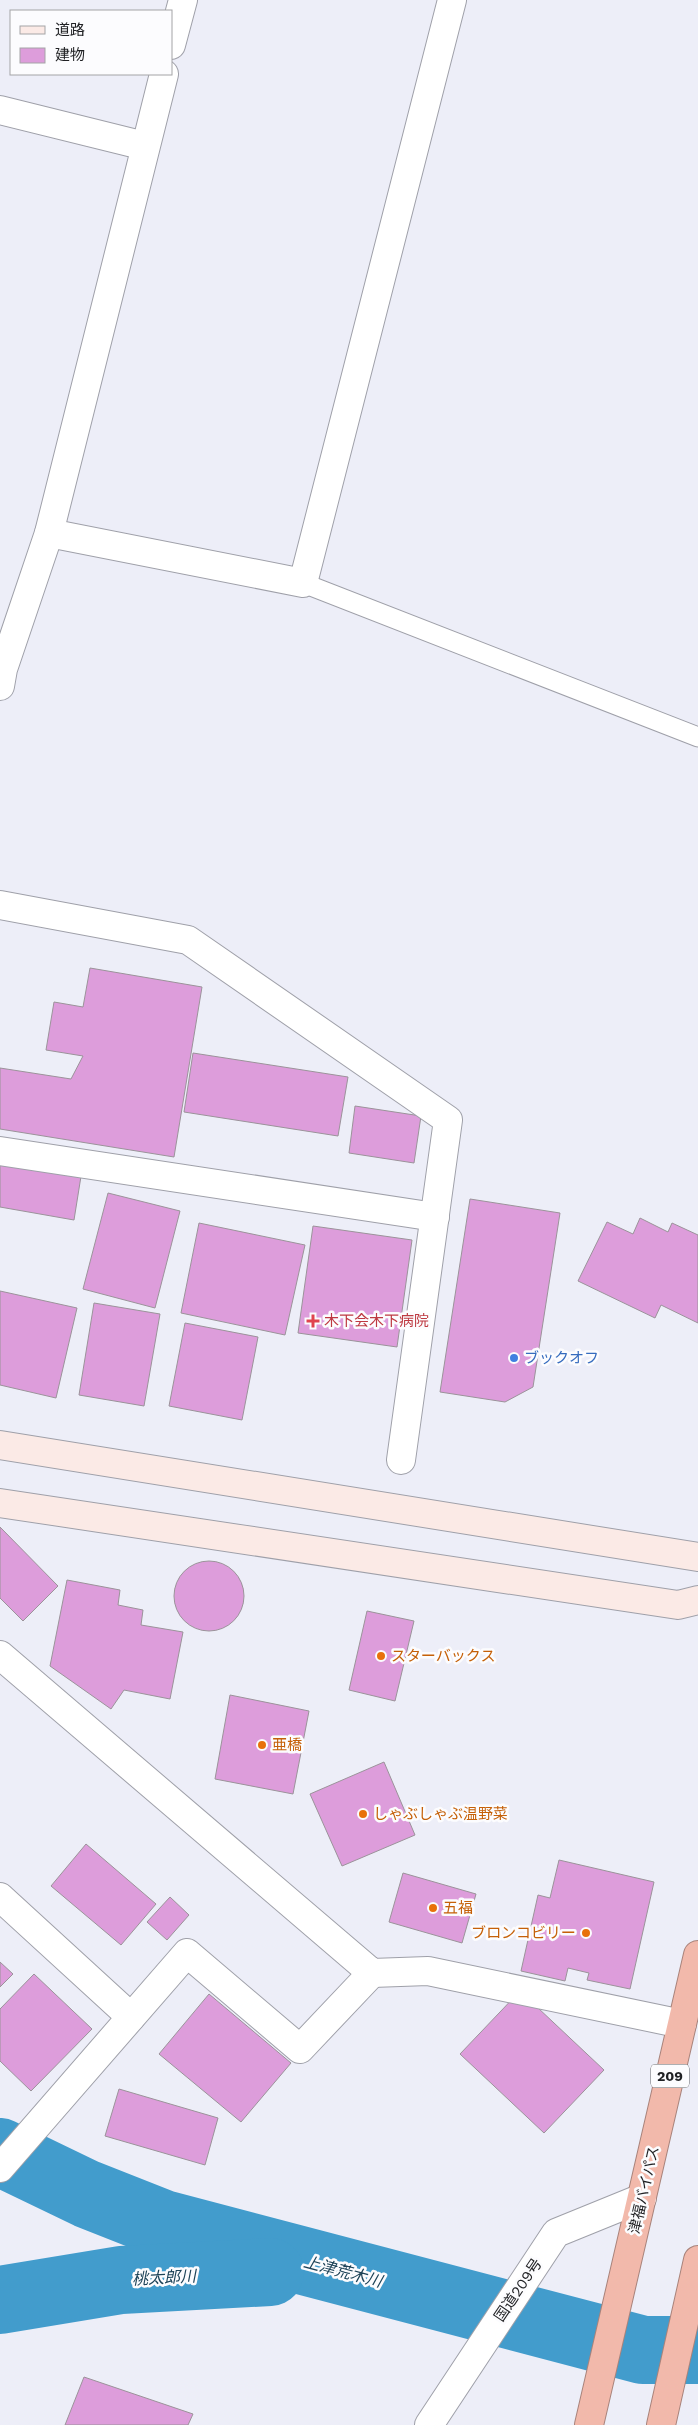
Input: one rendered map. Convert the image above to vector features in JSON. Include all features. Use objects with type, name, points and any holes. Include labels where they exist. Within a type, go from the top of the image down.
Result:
[{"type":"highway","name":"津福バイパス","points":[[590,2425],[698,1955]]},
{"type":"highway","points":[[661,2425],[698,2260]]},
{"type":"street","points":[[172,42],[183,0]]},
{"type":"street","points":[[49,533],[302,583],[452,0]]},
{"type":"street","points":[[0,686],[3,669],[49,533],[164,75]]},
{"type":"street","points":[[0,110],[145,146]]},
{"type":"street","points":[[0,905],[188,940],[448,1120],[401,1460]]},
{"type":"street","points":[[0,1151],[435,1217]]},
{"type":"street","points":[[0,1445],[698,1557]]},
{"type":"street","points":[[0,1504],[678,1605],[698,1600]]},
{"type":"street","points":[[0,1655],[372,1973],[428,1971],[682,2024]]},
{"type":"street","points":[[0,1897],[131,2017]]},
{"type":"street","points":[[0,2168],[187,1953],[300,2049],[372,1973]]},
{"type":"street","name":"国道209号","points":[[429,2425],[556,2233],[642,2198]]},
{"type":"lane","points":[[302,583],[698,737]]},
{"type":"building","points":[[90,968],[202,987],[174,1157],[0,1129],[0,1068],[71,1079],[83,1056],[46,1050],[54,1002],[83,1007]]},
{"type":"building","points":[[193,1053],[348,1077],[338,1136],[184,1112]]},
{"type":"building","points":[[355,1106],[421,1116],[414,1163],[349,1153]]},
{"type":"building","points":[[0,1156],[82,1170],[74,1220],[0,1207]]},
{"type":"building","points":[[108,1193],[180,1211],[155,1308],[83,1289]]},
{"type":"building","points":[[470,1199],[560,1213],[533,1387],[505,1402],[440,1392]]},
{"type":"building","points":[[640,1218],[668,1232],[672,1223],[698,1235],[698,1323],[661,1305],[655,1318],[578,1281],[607,1222],[633,1234]]},
{"type":"building","points":[[199,1223],[305,1245],[285,1335],[181,1313]]},
{"type":"building","points":[[313,1226],[412,1240],[397,1347],[298,1333]]},
{"type":"building","points":[[0,1291],[77,1308],[56,1398],[0,1385]]},
{"type":"building","points":[[94,1303],[160,1314],[144,1406],[79,1395]]},
{"type":"building","points":[[185,1323],[258,1337],[242,1420],[169,1406]]},
{"type":"building","points":[[0,1527],[58,1586],[23,1621],[0,1598]]},
{"type":"building","points":[[209,1561],[228,1567],[238,1577],[244,1596],[238,1615],[228,1625],[209,1631],[190,1625],[180,1615],[174,1596],[180,1577],[190,1567]]},
{"type":"building","points":[[67,1580],[120,1590],[118,1605],[143,1610],[141,1625],[183,1632],[170,1699],[124,1690],[111,1709],[50,1666]]},
{"type":"building","name":"スターバックス","points":[[367,1611],[414,1621],[395,1701],[349,1690]]},
{"type":"building","name":"亜橋","points":[[230,1695],[309,1711],[293,1794],[215,1779]]},
{"type":"building","name":"しゃぶしゃぶ温野菜","points":[[384,1762],[415,1835],[342,1866],[310,1794]]},
{"type":"building","points":[[86,1844],[156,1904],[121,1945],[51,1886]]},
{"type":"building","name":"ブロンコビリー","points":[[559,1860],[654,1882],[630,1989],[587,1980],[589,1973],[568,1968],[565,1981],[521,1971],[538,1895],[550,1898]]},
{"type":"building","name":"五福","points":[[403,1873],[476,1894],[462,1943],[389,1922]]},
{"type":"building","points":[[170,1897],[189,1915],[167,1940],[147,1922]]},
{"type":"building","points":[[0,1962],[13,1974],[0,1987]]},
{"type":"building","points":[[34,1974],[92,2029],[31,2091],[0,2061],[0,2009]]},
{"type":"building","points":[[520,1991],[604,2070],[544,2133],[460,2054]]},
{"type":"building","points":[[209,1994],[291,2063],[241,2122],[159,2054]]},
{"type":"building","points":[[119,2089],[218,2118],[205,2165],[105,2136]]},
{"type":"building","points":[[84,2377],[193,2414],[188,2425],[65,2425]]},
{"type":"waterway","name":"上津荒木川","points":[[0,2152],[87,2194],[163,2224],[643,2350],[698,2350]]},
{"type":"waterway","name":"桃太郎川","points":[[0,2300],[121,2280],[270,2272]]},
{"type":"place","name":"木下会木下病院","points":[[313,1321]]},
{"type":"place","name":"ブックオフ","points":[[514,1358]]},
{"type":"place","name":"スターバックス","points":[[381,1656]]},
{"type":"place","name":"亜橋","points":[[262,1745]]},
{"type":"place","name":"しゃぶしゃぶ温野菜","points":[[363,1814]]},
{"type":"place","name":"五福","points":[[433,1908]]},
{"type":"place","name":"ブロンコビリー","points":[[586,1933]]}]
